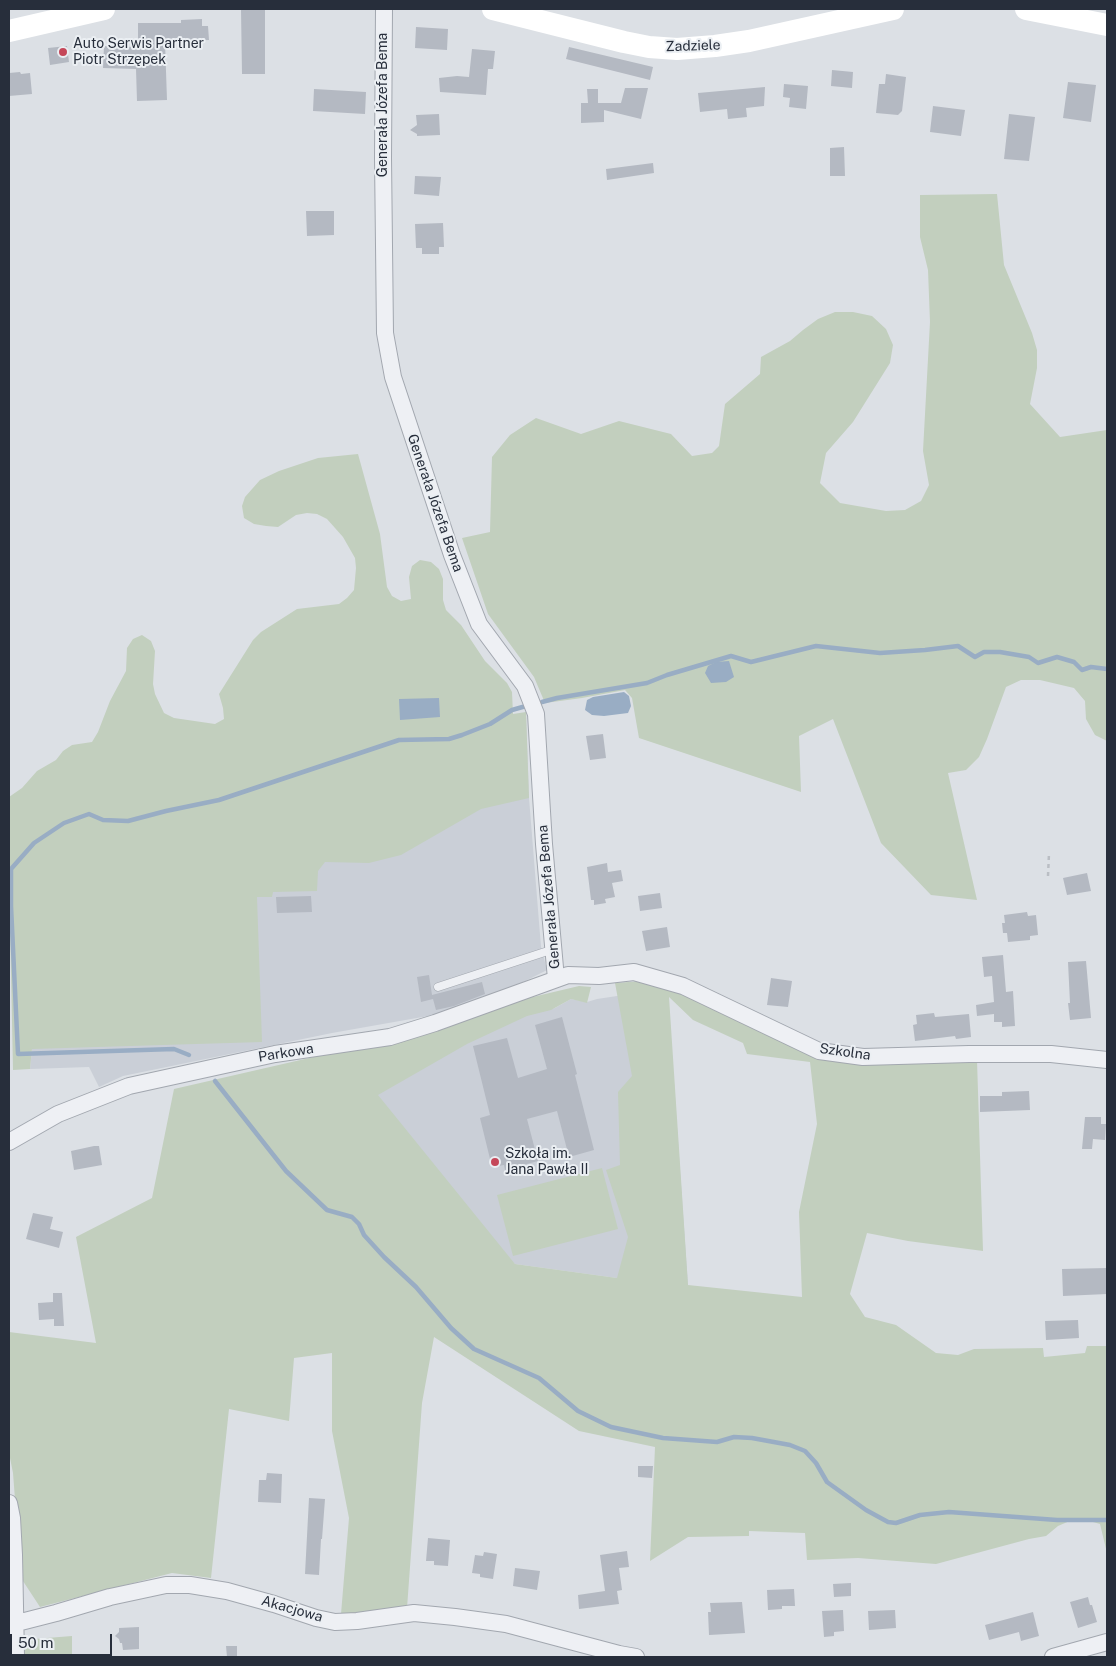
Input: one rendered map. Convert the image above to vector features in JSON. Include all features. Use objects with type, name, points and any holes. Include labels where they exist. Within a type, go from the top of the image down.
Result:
[{"type":"street","points":[[9,31],[104,9]]},
{"type":"street","name":"Generała Józefa Bema","points":[[384,9],[382,158],[385,333],[388,350],[393,377],[448,546],[479,624],[525,686],[536,714],[544,844],[554,949],[562,976]]},
{"type":"street","name":"Zadziele","points":[[493,9],[624,42],[649,47],[677,48],[715,46],[749,41],[893,9]]},
{"type":"street","points":[[1026,9],[1107,25]]},
{"type":"street","name":"Szkolna","points":[[562,976],[599,976],[634,972],[683,986],[819,1051],[863,1057],[1044,1054],[1107,1060]]},
{"type":"street","name":"Parkowa","points":[[9,1142],[58,1114],[129,1086],[275,1054],[390,1037],[435,1024],[562,976]]},
{"type":"street","points":[[9,1503],[12,1518],[12,1624],[16,1657]]},
{"type":"street","name":"Akacjowa","points":[[12,1624],[56,1614],[110,1597],[166,1585],[190,1585],[227,1591],[335,1622],[414,1614],[455,1617],[506,1624],[636,1657]]},
{"type":"street","points":[[1053,1657],[1107,1642]]},
{"type":"lane","points":[[438,987],[554,949]]},
{"type":"path","points":[[1048,876],[1049,853]]},
{"type":"shaded area","points":[[526,712],[529,798],[541,947],[547,970],[486,1001],[428,1016],[332,1033],[123,1076],[99,1087],[89,1067],[30,1069],[32,1049]]},
{"type":"shaded area","name":"Szkoła im. Jana Pawła II","points":[[617,996],[668,996],[688,1285],[617,1278],[515,1264],[230,1081],[555,1008],[571,999],[587,1002]]},
{"type":"green space","points":[[997,194],[1004,265],[1037,350],[1037,368],[1030,404],[1060,437],[1107,430],[1107,741],[1095,735],[1086,719],[1085,701],[1074,688],[1040,680],[1021,680],[1006,687],[979,757],[966,770],[948,773],[977,900],[931,895],[881,843],[833,719],[799,736],[801,792],[639,738],[632,698],[625,690],[545,703],[534,677],[488,614],[462,538],[490,532],[492,457],[510,435],[536,418],[581,434],[619,421],[671,434],[692,456],[712,453],[719,446],[725,404],[760,374],[761,357],[790,341],[818,319],[835,312],[853,312],[872,316],[886,329],[893,345],[890,363],[853,422],[826,453],[820,483],[840,503],[886,511],[905,510],[921,501],[929,485],[923,451],[930,322],[928,270],[920,237],[920,195]]},
{"type":"green space","points":[[358,454],[380,534],[387,587],[392,596],[401,601],[411,599],[409,577],[412,566],[420,560],[431,562],[439,569],[443,579],[443,600],[446,610],[461,625],[485,661],[507,683],[512,692],[513,714],[526,712],[529,798],[481,809],[401,855],[369,863],[325,862],[318,871],[317,891],[273,892],[272,897],[257,897],[262,1042],[32,1049],[30,1069],[13,1070],[9,797],[22,788],[37,771],[56,760],[63,751],[72,745],[92,742],[126,671],[127,648],[133,639],[142,635],[151,641],[155,651],[153,684],[155,694],[164,713],[174,718],[215,724],[224,719],[219,694],[253,640],[261,632],[297,609],[339,604],[354,590],[355,558],[343,537],[327,519],[317,514],[307,513],[296,515],[278,527],[254,524],[244,518],[242,506],[245,497],[260,480],[279,471],[318,458]]},
{"type":"green space","points":[[642,981],[671,987],[809,1052],[835,1061],[977,1060],[983,1251],[908,1241],[867,1233],[850,1294],[865,1317],[896,1325],[936,1353],[958,1355],[974,1349],[1043,1348],[1044,1357],[1085,1353],[1087,1346],[1107,1346],[1107,1553],[1100,1524],[1086,1520],[1072,1520],[1058,1526],[1046,1536],[936,1564],[858,1558],[807,1560],[805,1533],[749,1531],[749,1536],[688,1537],[650,1561],[655,1447],[579,1431],[434,1337],[422,1403],[407,1608],[361,1615],[341,1614],[349,1518],[332,1431],[332,1353],[294,1358],[289,1421],[229,1409],[211,1578],[172,1573],[40,1607],[21,1578],[13,1473],[9,1453],[9,1332],[96,1343],[76,1237],[152,1198],[174,1089],[392,1039],[520,1000],[579,986],[591,987],[587,1003],[571,999],[551,1010],[527,1016],[467,1044],[378,1095],[515,1264],[617,1278],[628,1237],[606,1170],[620,1165],[618,1092],[632,1076],[615,983]],"holes":[[[669,997],[693,1020],[743,1043],[747,1054],[810,1062],[817,1124],[799,1212],[802,1297],[688,1285]]]},
{"type":"green space","points":[[602,1168],[618,1229],[513,1256],[497,1195]]},
{"type":"green space","points":[[72,1636],[72,1657],[23,1657],[22,1640]]},
{"type":"water","points":[[729,661],[734,677],[726,682],[711,683],[705,673],[708,666],[716,662]]},
{"type":"water","points":[[624,692],[629,696],[631,706],[628,713],[604,716],[592,715],[585,710],[587,700],[593,697]]},
{"type":"water","points":[[439,698],[440,717],[400,720],[399,699]]},
{"type":"building","points":[[241,9],[265,9],[265,74],[242,74]]},
{"type":"building","points":[[202,19],[202,26],[208,26],[209,40],[165,42],[167,100],[137,101],[136,69],[103,68],[104,46],[135,47],[138,45],[138,23],[181,23],[181,20]]},
{"type":"building","points":[[416,27],[448,29],[447,50],[415,48]]},
{"type":"building","points":[[67,46],[69,62],[50,65],[48,48]]},
{"type":"building","points":[[569,47],[653,67],[650,80],[566,59]]},
{"type":"building","points":[[472,49],[495,51],[493,69],[488,69],[486,95],[440,92],[439,78],[469,77]]},
{"type":"building","points":[[832,70],[853,72],[852,88],[831,86]]},
{"type":"building","points":[[20,72],[21,74],[30,73],[32,94],[9,96],[9,73]]},
{"type":"building","points":[[886,74],[906,77],[902,111],[898,115],[876,113],[879,84],[885,84]]},
{"type":"building","points":[[1068,82],[1096,85],[1091,122],[1063,118]]},
{"type":"building","points":[[784,84],[808,86],[806,109],[789,107],[790,98],[783,97]]},
{"type":"building","points":[[765,87],[764,106],[746,108],[747,117],[728,119],[727,109],[700,112],[698,93]]},
{"type":"building","points":[[625,88],[648,88],[641,119],[604,110],[604,122],[581,123],[581,103],[588,103],[587,89],[598,89],[598,103],[621,103]]},
{"type":"building","points":[[314,89],[366,92],[365,114],[313,111]]},
{"type":"building","points":[[933,106],[965,110],[961,136],[930,132]]},
{"type":"building","points":[[439,114],[440,135],[417,136],[417,134],[410,130],[417,125],[416,115]]},
{"type":"building","points":[[1009,114],[1035,117],[1029,161],[1004,159]]},
{"type":"building","points":[[844,147],[845,176],[830,176],[830,148]]},
{"type":"building","points":[[653,163],[654,173],[607,180],[606,169]]},
{"type":"building","points":[[415,176],[441,177],[439,196],[414,194]]},
{"type":"building","points":[[306,211],[334,211],[334,235],[307,236]]},
{"type":"building","points":[[443,223],[444,247],[439,247],[439,254],[422,254],[422,248],[416,248],[415,224]]},
{"type":"building","points":[[603,734],[606,758],[590,760],[586,736]]},
{"type":"building","points":[[607,863],[608,872],[621,870],[623,881],[612,883],[615,897],[605,899],[606,903],[594,905],[594,900],[591,900],[587,867]]},
{"type":"building","points":[[1087,873],[1091,891],[1067,895],[1063,878]]},
{"type":"building","points":[[660,893],[662,908],[640,911],[638,896]]},
{"type":"building","points":[[311,896],[312,912],[277,913],[276,897]]},
{"type":"building","points":[[1027,912],[1028,916],[1036,915],[1038,935],[1030,936],[1030,940],[1008,942],[1007,933],[1003,933],[1002,923],[1005,923],[1004,915]]},
{"type":"building","points":[[667,927],[670,947],[646,951],[642,931]]},
{"type":"building","points":[[1003,955],[1006,992],[1013,991],[1015,1026],[1002,1027],[1002,1022],[994,1022],[994,1014],[977,1016],[976,1005],[994,1002],[992,976],[984,977],[982,957]]},
{"type":"building","points":[[1086,961],[1091,1018],[1070,1020],[1068,962]]},
{"type":"building","points":[[429,975],[432,995],[482,982],[485,994],[454,1006],[436,1010],[433,999],[421,1002],[417,977]]},
{"type":"building","points":[[771,978],[792,981],[788,1007],[767,1005]]},
{"type":"building","points":[[934,1013],[935,1017],[969,1014],[971,1037],[956,1039],[955,1036],[915,1041],[913,1025],[917,1024],[916,1015]]},
{"type":"building","points":[[562,1017],[594,1150],[569,1157],[557,1111],[527,1119],[538,1161],[505,1170],[504,1165],[492,1167],[480,1118],[490,1115],[473,1046],[507,1038],[518,1078],[547,1069],[535,1025]]},
{"type":"building","points":[[1029,1091],[1030,1110],[980,1112],[980,1096],[1002,1096],[1002,1092]]},
{"type":"building","points":[[1085,1117],[1101,1117],[1101,1124],[1106,1124],[1105,1140],[1093,1139],[1092,1149],[1082,1149]]},
{"type":"building","points":[[99,1146],[102,1165],[74,1170],[71,1151]]},
{"type":"building","points":[[33,1213],[53,1217],[50,1229],[63,1232],[59,1248],[26,1239]]},
{"type":"building","points":[[1107,1268],[1107,1294],[1063,1296],[1062,1269]]},
{"type":"building","points":[[53,1293],[62,1293],[64,1326],[54,1326],[54,1319],[39,1320],[38,1303],[53,1302]]},
{"type":"building","points":[[1078,1320],[1079,1338],[1046,1340],[1045,1321]]},
{"type":"building","points":[[638,1466],[653,1466],[652,1478],[638,1477]]},
{"type":"building","points":[[267,1473],[282,1474],[281,1503],[258,1502],[259,1480],[266,1480]]},
{"type":"building","points":[[309,1498],[325,1499],[319,1575],[305,1574]]},
{"type":"building","points":[[428,1538],[450,1540],[448,1566],[434,1565],[434,1561],[426,1561]]},
{"type":"building","points":[[627,1551],[629,1567],[619,1568],[622,1590],[617,1591],[619,1604],[579,1609],[578,1595],[605,1591],[600,1555]]},
{"type":"building","points":[[484,1552],[497,1554],[493,1579],[480,1577],[480,1574],[472,1573],[475,1555],[483,1556]]},
{"type":"building","points":[[515,1568],[540,1571],[537,1590],[513,1586]]},
{"type":"building","points":[[851,1583],[851,1596],[834,1597],[833,1584]]},
{"type":"building","points":[[794,1589],[795,1606],[782,1606],[782,1609],[768,1610],[767,1590]]},
{"type":"building","points":[[1088,1597],[1097,1622],[1078,1628],[1070,1602]]},
{"type":"building","points":[[742,1602],[745,1633],[709,1635],[708,1612],[711,1612],[710,1603]]},
{"type":"building","points":[[843,1610],[844,1631],[834,1632],[834,1636],[824,1637],[822,1611]]},
{"type":"building","points":[[895,1610],[896,1628],[869,1630],[868,1611]]},
{"type":"building","points":[[1033,1612],[1039,1636],[1021,1641],[1019,1632],[989,1640],[985,1625]]},
{"type":"building","points":[[139,1627],[139,1649],[123,1650],[122,1643],[115,1636],[119,1632],[119,1628]]},
{"type":"building","points":[[226,1646],[237,1646],[237,1657],[227,1657]]},
{"type":"waterway","points":[[542,702],[647,683],[731,656],[751,662],[816,646],[880,653],[958,646],[975,657],[984,652],[1000,652],[1029,657],[1038,663],[1057,657],[1074,662],[1082,670],[1091,667],[1107,669]]},
{"type":"waterway","points":[[9,869],[34,843],[64,823],[89,814],[103,820],[128,821],[219,800],[399,740],[449,739],[490,724],[512,710],[526,706]]},
{"type":"waterway","points":[[11,869],[18,1054],[174,1049],[189,1055]]},
{"type":"waterway","points":[[215,1081],[286,1171],[327,1210],[352,1217],[359,1224],[364,1235],[384,1257],[416,1287],[451,1328],[474,1349],[539,1378],[578,1411],[611,1427],[663,1438],[717,1442],[734,1437],[752,1438],[790,1445],[805,1451],[816,1463],[827,1482],[866,1510],[888,1522],[896,1523],[920,1515],[949,1512],[1057,1520],[1107,1520]]},
{"type":"place","name":"Auto Serwis Partner Piotr Strzępek","points":[[63,52]]},
{"type":"place","name":"Szkoła im. Jana Pawła II","points":[[495,1162]]}]
